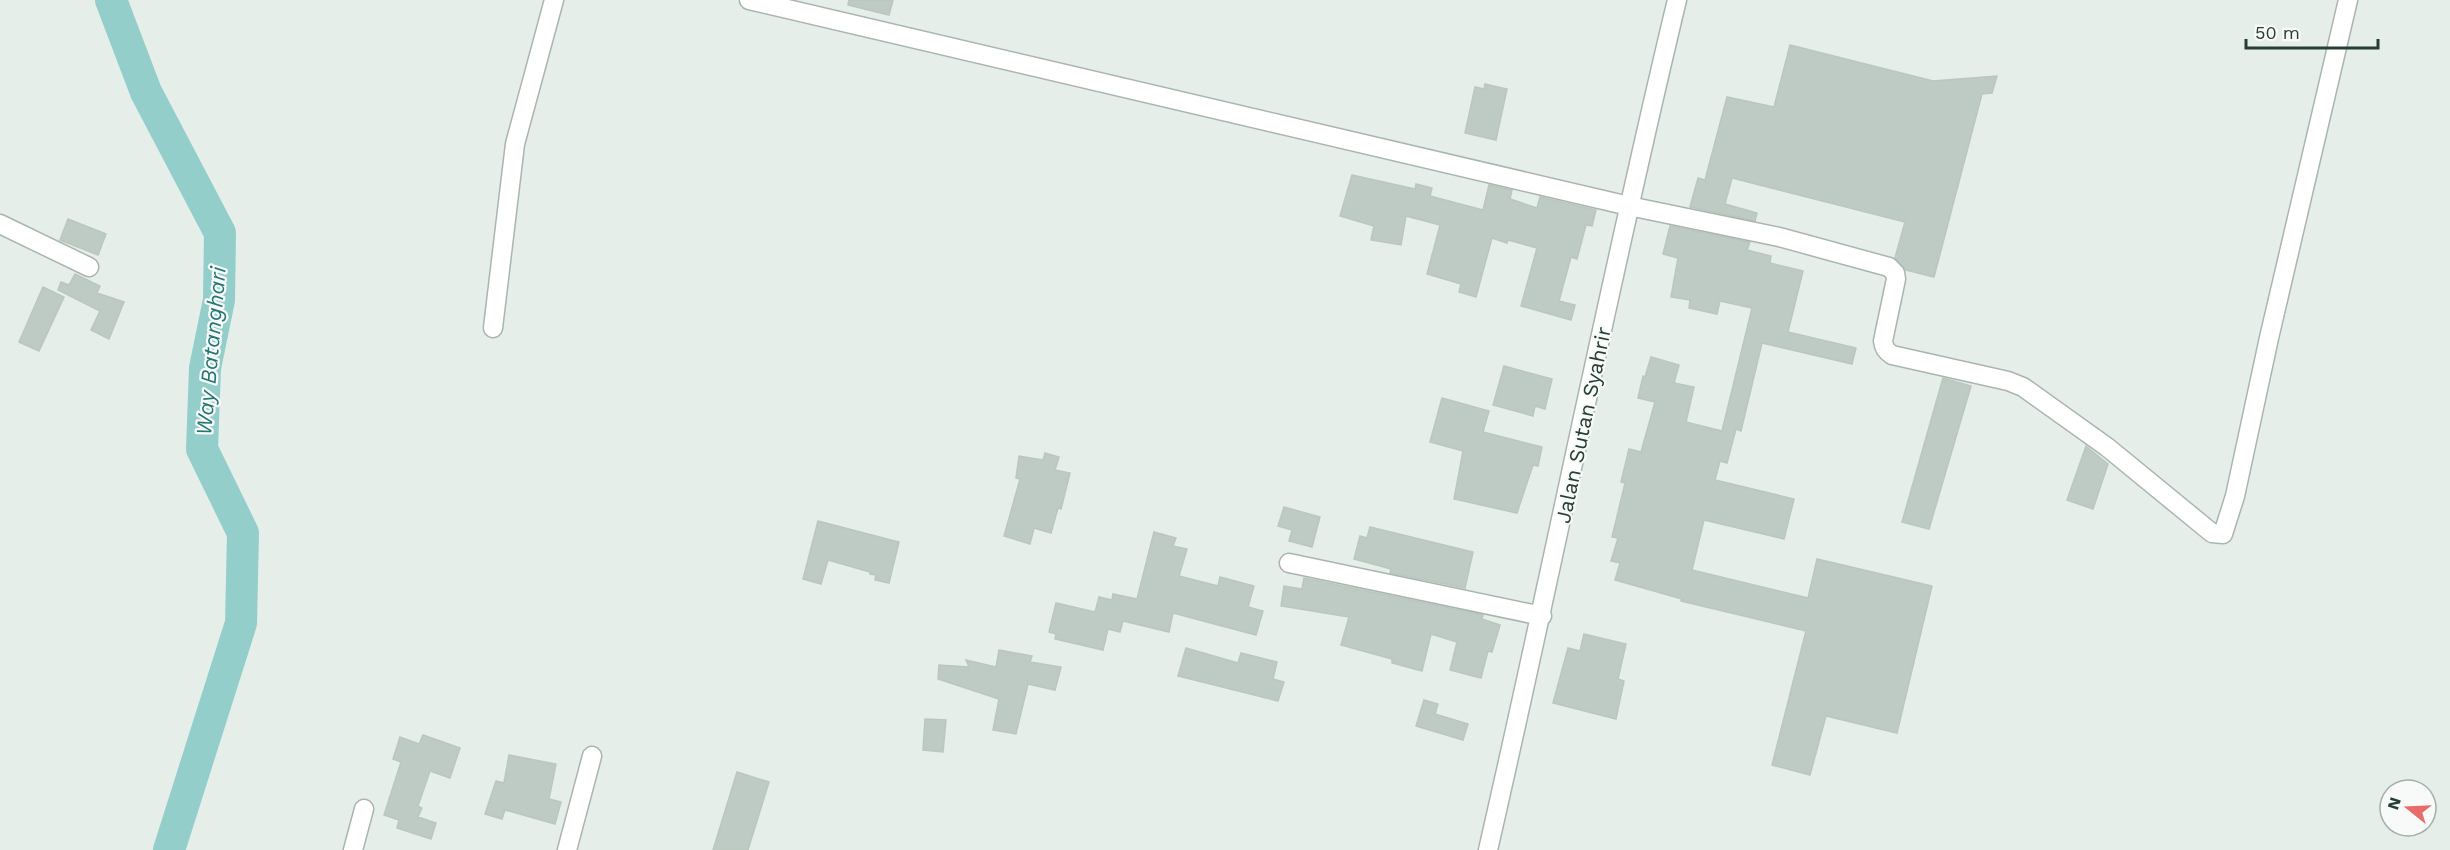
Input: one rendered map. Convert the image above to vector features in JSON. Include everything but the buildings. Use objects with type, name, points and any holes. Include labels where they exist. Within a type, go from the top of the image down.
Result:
[{"type":"street","points":[[493,328],[515,144],[554,0]]},
{"type":"street","points":[[749,0],[1629,207],[1779,237],[1875,263],[1893,270],[1896,279],[1883,340],[1887,352],[2008,381],[2024,387],[2107,447],[2212,533],[2223,534],[2235,496],[2269,339],[2349,0]]},
{"type":"street","name":"Jalan Sutan Syahrir","points":[[1488,850],[1542,616],[1629,207],[1677,0]]},
{"type":"street","points":[[0,224],[89,267]]},
{"type":"street","points":[[1289,562],[1542,616]]},
{"type":"street","points":[[567,850],[592,756]]},
{"type":"street","points":[[353,850],[364,809]]},
{"type":"waterway","name":"Way Batanghari","points":[[111,0],[146,92],[220,233],[219,300],[205,368],[202,449],[243,533],[241,623],[169,850]]}]
